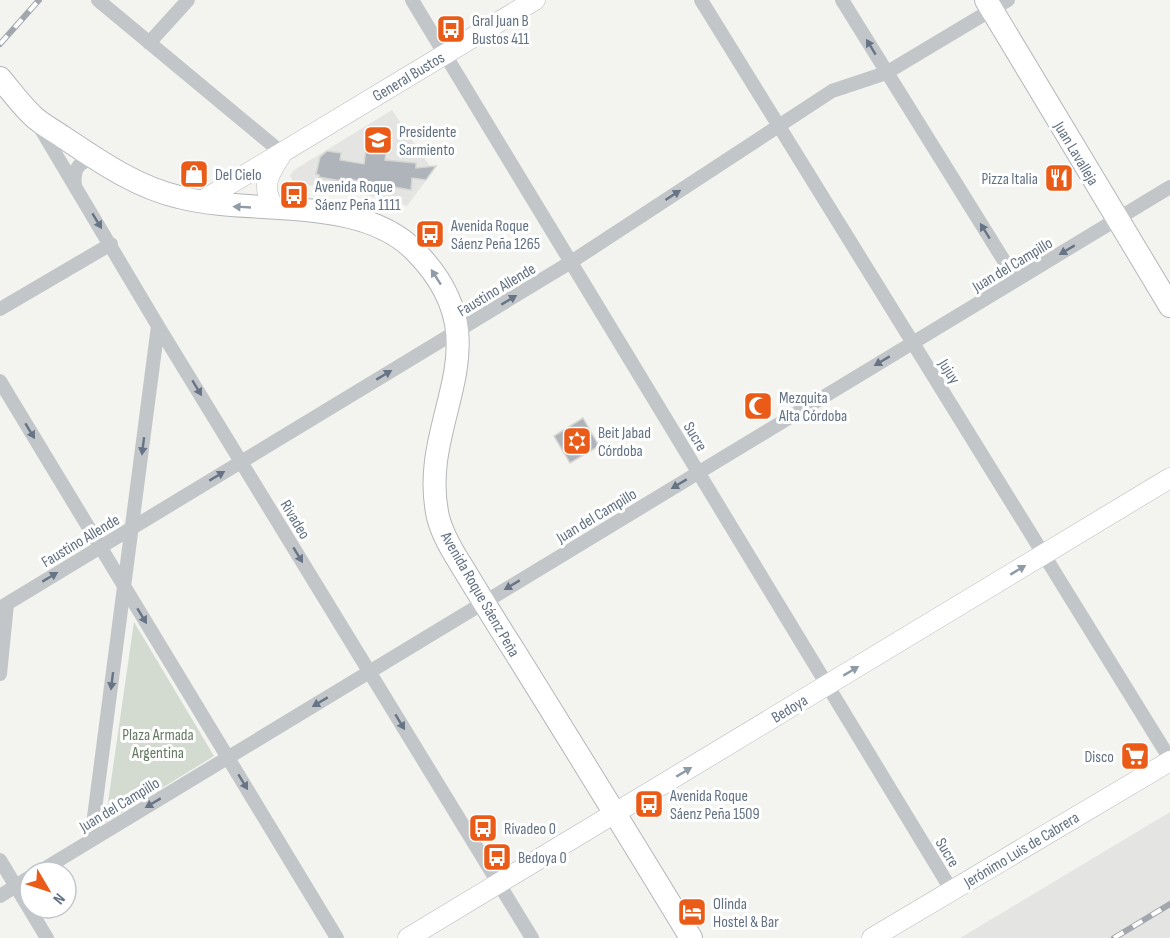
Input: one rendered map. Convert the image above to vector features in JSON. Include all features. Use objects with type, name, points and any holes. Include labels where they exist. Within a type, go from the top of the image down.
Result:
[{"type":"main road","name":"General Bustos","points":[[200,202],[534,0]]},
{"type":"main road","name":"Juan Lavalleja","points":[[995,3],[1117,219],[1170,306]]},
{"type":"main road","name":"Avenida Roque Sáenz Peña","points":[[0,78],[34,117],[128,178],[175,197],[200,202],[226,206],[323,212],[362,220],[393,233],[416,250],[448,296],[459,330],[456,377],[439,451],[435,490],[439,522],[452,550],[484,603],[691,938]]},
{"type":"main road","name":"General Bustos","points":[[274,208],[266,186],[267,177],[282,153]]},
{"type":"main road","name":"Bedoya","points":[[408,938],[1170,478]]},
{"type":"main road","name":"Jerónimo Luis de Cabrera","points":[[872,938],[1170,760]]},
{"type":"street","points":[[98,0],[282,153]]},
{"type":"street","points":[[150,43],[188,0]]},
{"type":"street","name":"Sucre","points":[[412,0],[952,891]]},
{"type":"street","name":"Jujuy","points":[[701,0],[1170,760]]},
{"type":"street","points":[[842,0],[1016,280]]},
{"type":"street","name":"Faustino Allende","points":[[3,606],[571,262],[832,91],[886,73],[995,3]]},
{"type":"street","name":"Rivadeo","points":[[34,117],[158,326],[532,938]]},
{"type":"street","points":[[75,185],[74,175],[78,165],[95,158]]},
{"type":"street","name":"Juan del Campillo","points":[[58,860],[1170,187]]},
{"type":"street","points":[[0,309],[111,244]]},
{"type":"street","points":[[91,840],[158,326]]},
{"type":"street","points":[[0,381],[337,938]]},
{"type":"street","points":[[0,675],[3,606]]},
{"type":"street","points":[[0,860],[47,938]]},
{"type":"street","points":[[0,896],[16,886]]},
{"type":"shaded area","name":"Presidente Sarmiento","points":[[392,110],[433,171],[407,206],[392,200],[296,183],[292,180],[290,175],[294,170]]},
{"type":"shaded area","points":[[1170,812],[1170,938],[960,938]]},
{"type":"green space","name":"Plaza Armada Argentina","points":[[134,622],[214,756],[105,823]]},
{"type":"building","points":[[368,135],[388,138],[385,160],[416,163],[416,168],[436,166],[426,180],[412,178],[411,190],[341,178],[341,181],[319,177],[316,174],[320,157],[327,151],[341,153],[340,160],[364,164]]},
{"type":"building","name":"Beit Jabad Córdoba","points":[[583,418],[599,446],[570,463],[554,436]]},
{"type":"railway","points":[[0,44],[39,0]]},
{"type":"railway","points":[[1114,938],[1170,904]]},
{"type":"place","name":"Gral Juan B Bustos 411","points":[[451,29]]},
{"type":"place","name":"Presidente Sarmiento","points":[[378,140]]},
{"type":"place","name":"Del Cielo","points":[[194,174]]},
{"type":"place","name":"Pizza Italia","points":[[1059,178]]},
{"type":"place","name":"Avenida Roque Sáenz Peña 1111","points":[[294,195]]},
{"type":"place","name":"Avenida Roque Sáenz Peña 1265","points":[[430,234]]},
{"type":"place","name":"Mezquita Alta Córdoba","points":[[758,406]]},
{"type":"place","name":"Beit Jabad Córdoba","points":[[577,441]]},
{"type":"place","name":"Disco","points":[[1135,756]]},
{"type":"place","name":"Avenida Roque Sáenz Peña 1509","points":[[649,804]]},
{"type":"place","name":"Rivadeo 0","points":[[483,828]]},
{"type":"place","name":"Bedoya 0","points":[[497,857]]},
{"type":"place","name":"Olinda Hostel & Bar","points":[[692,912]]}]
